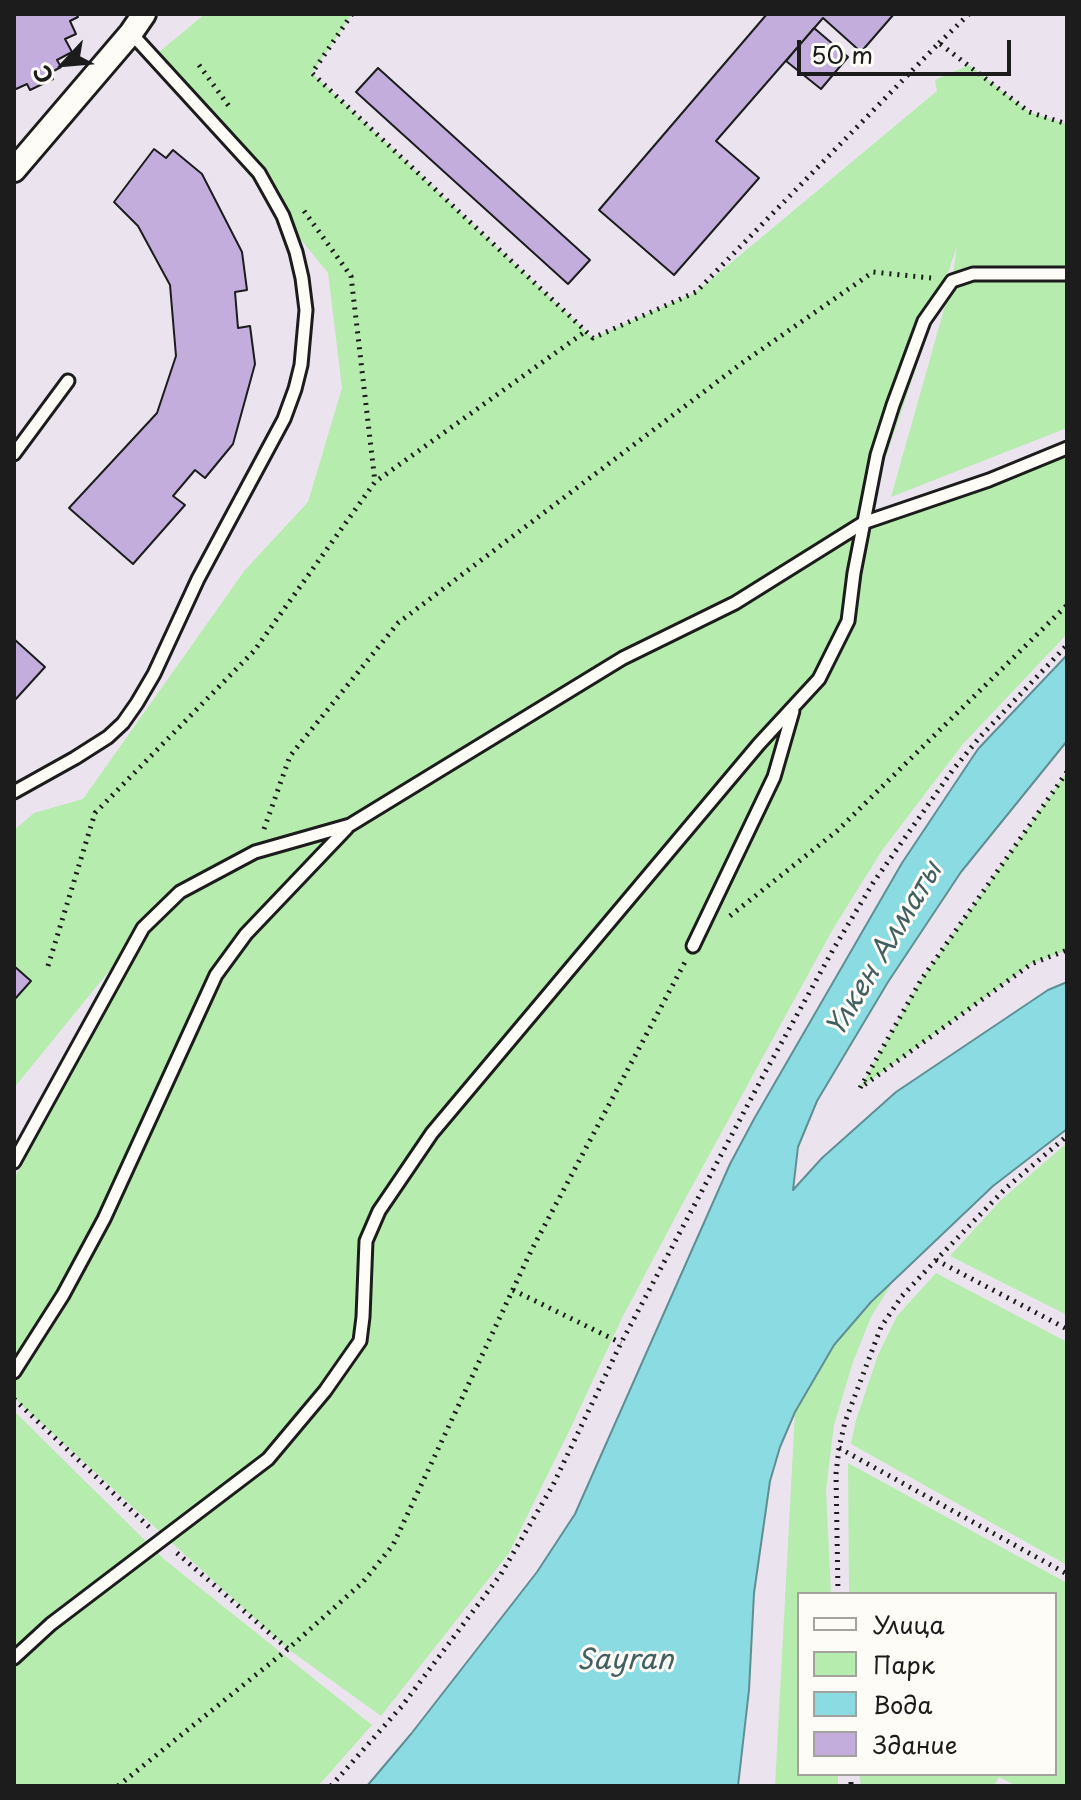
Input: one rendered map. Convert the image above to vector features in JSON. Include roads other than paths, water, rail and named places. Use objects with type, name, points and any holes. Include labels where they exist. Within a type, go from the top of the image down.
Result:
[{"type":"street","points":[[14,170],[128,24],[144,14]]},
{"type":"lane","points":[[14,792],[108,737],[137,703],[154,674],[198,579],[284,419],[301,365],[306,310],[302,278],[283,216],[259,173],[128,24]]},
{"type":"lane","points":[[14,1658],[51,1624],[268,1459],[325,1391],[360,1341],[366,1241],[379,1211],[432,1133],[749,756],[819,679],[848,621],[877,455],[893,405],[924,321],[952,281],[973,274],[1067,274]]},
{"type":"lane","points":[[14,454],[68,381]]},
{"type":"lane","points":[[14,1372],[63,1295],[104,1219],[216,975],[246,934],[350,825],[623,658],[735,603],[863,523],[989,480],[1067,448]]},
{"type":"lane","points":[[693,946],[774,777],[794,706]]},
{"type":"lane","points":[[14,1162],[143,928],[180,892],[255,852],[350,825]]},
{"type":"water","name":"Sayran","points":[[1067,655],[1067,741],[961,872],[888,982],[817,1101],[798,1147],[793,1190],[822,1158],[896,1092],[1048,990],[1067,982],[1067,1129],[993,1186],[871,1302],[834,1345],[795,1412],[770,1481],[754,1593],[749,1690],[738,1786],[367,1786],[537,1572],[575,1514],[730,1164],[754,1119],[902,863],[978,749]]},
{"type":"water label","name":"Үлкен Алматы","points":[[885,950]]}]
